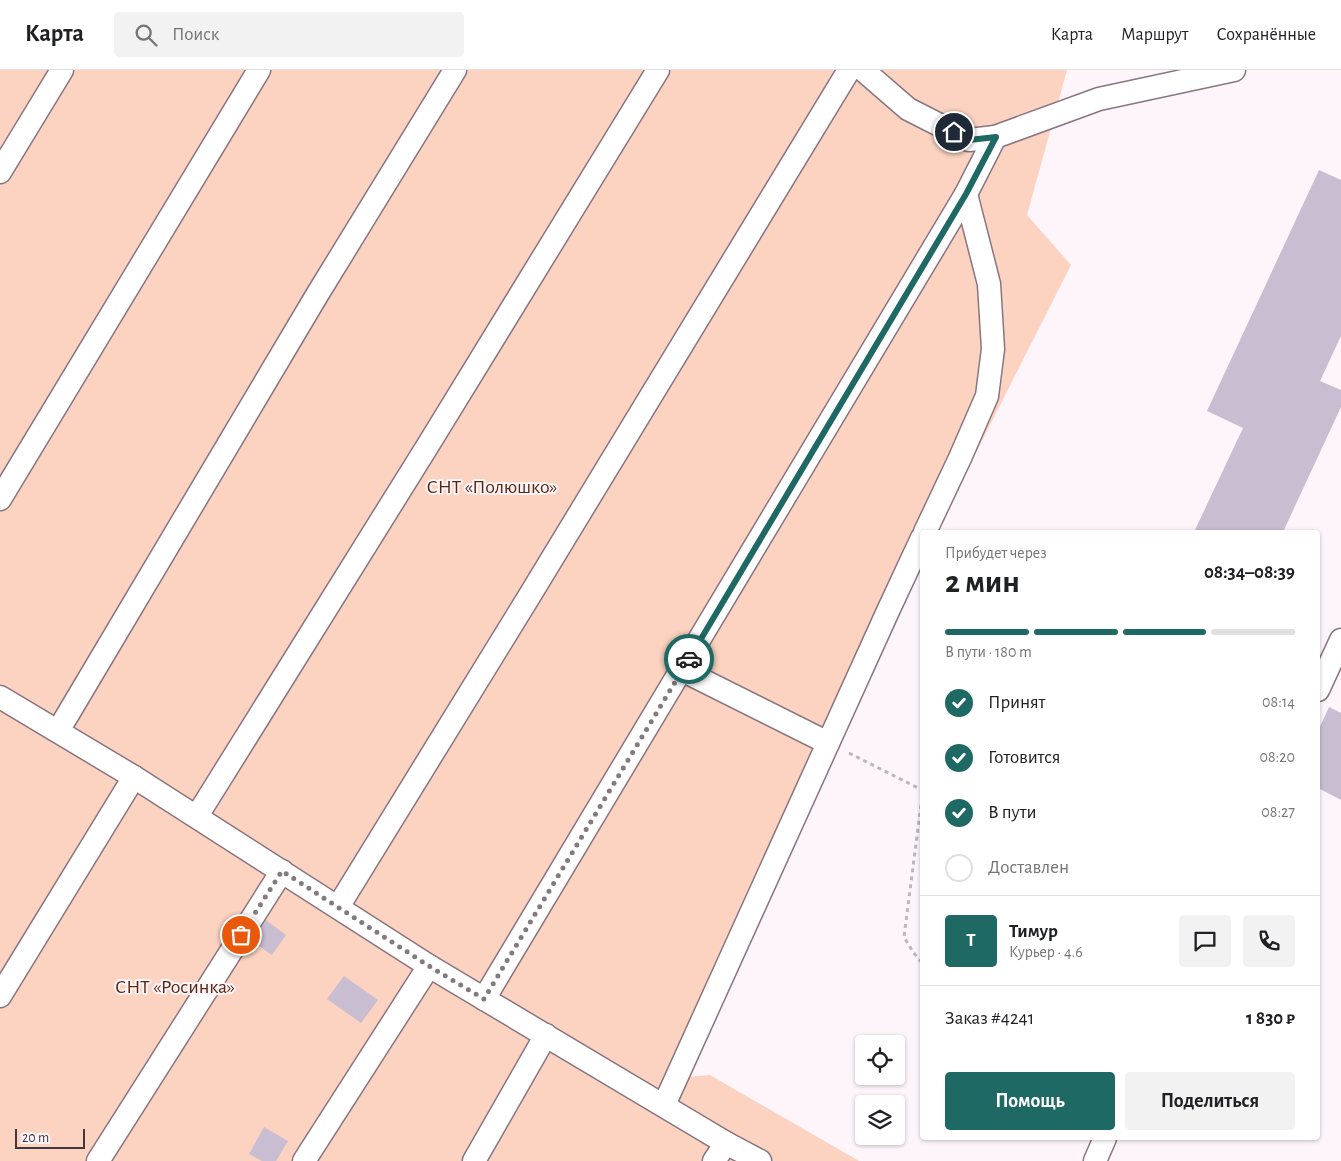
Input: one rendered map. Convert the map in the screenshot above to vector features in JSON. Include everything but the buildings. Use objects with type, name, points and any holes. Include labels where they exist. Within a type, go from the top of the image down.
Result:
[{"type":"street","points":[[0,172],[62,70]]},
{"type":"street","points":[[0,499],[259,70]]},
{"type":"street","points":[[58,731],[317,295],[455,70]]},
{"type":"street","points":[[197,816],[425,450],[658,70]]},
{"type":"street","points":[[338,907],[849,70]]},
{"type":"street","points":[[863,70],[908,109],[969,140],[996,137],[1098,99],[1234,70]]},
{"type":"street","points":[[484,999],[966,194],[996,137]]},
{"type":"street","points":[[926,530],[987,396],[993,349],[989,284],[966,194]]},
{"type":"street","points":[[664,1105],[920,542]]},
{"type":"street","points":[[1320,686],[1341,640]]},
{"type":"street","points":[[682,670],[828,743]]},
{"type":"street","points":[[0,697],[197,816],[429,966],[664,1105],[720,1152],[760,1161]]},
{"type":"street","points":[[0,996],[134,777]]},
{"type":"street","points":[[98,1161],[282,871]]},
{"type":"street","points":[[304,1161],[429,966]]},
{"type":"street","points":[[474,1161],[546,1035]]},
{"type":"street","points":[[1095,1161],[1104,1140]]},
{"type":"path","points":[[828,743],[920,789]]},
{"type":"path","points":[[920,813],[904,937],[920,961]]},
{"type":"green space","name":"СНТ «Полюшко»","points":[[0,70],[1067,70],[1027,215],[1071,265],[937,530],[920,530],[920,564],[662,1079],[710,1075],[859,1161],[0,1161]]},
{"type":"way so far","points":[[241,935],[282,871],[429,966],[484,999],[689,659]]},
{"type":"route","points":[[689,659],[966,194],[996,137],[969,140],[954,132]]},
{"type":"park label","name":"СНТ «Росинка»","points":[[175,986]]}]
